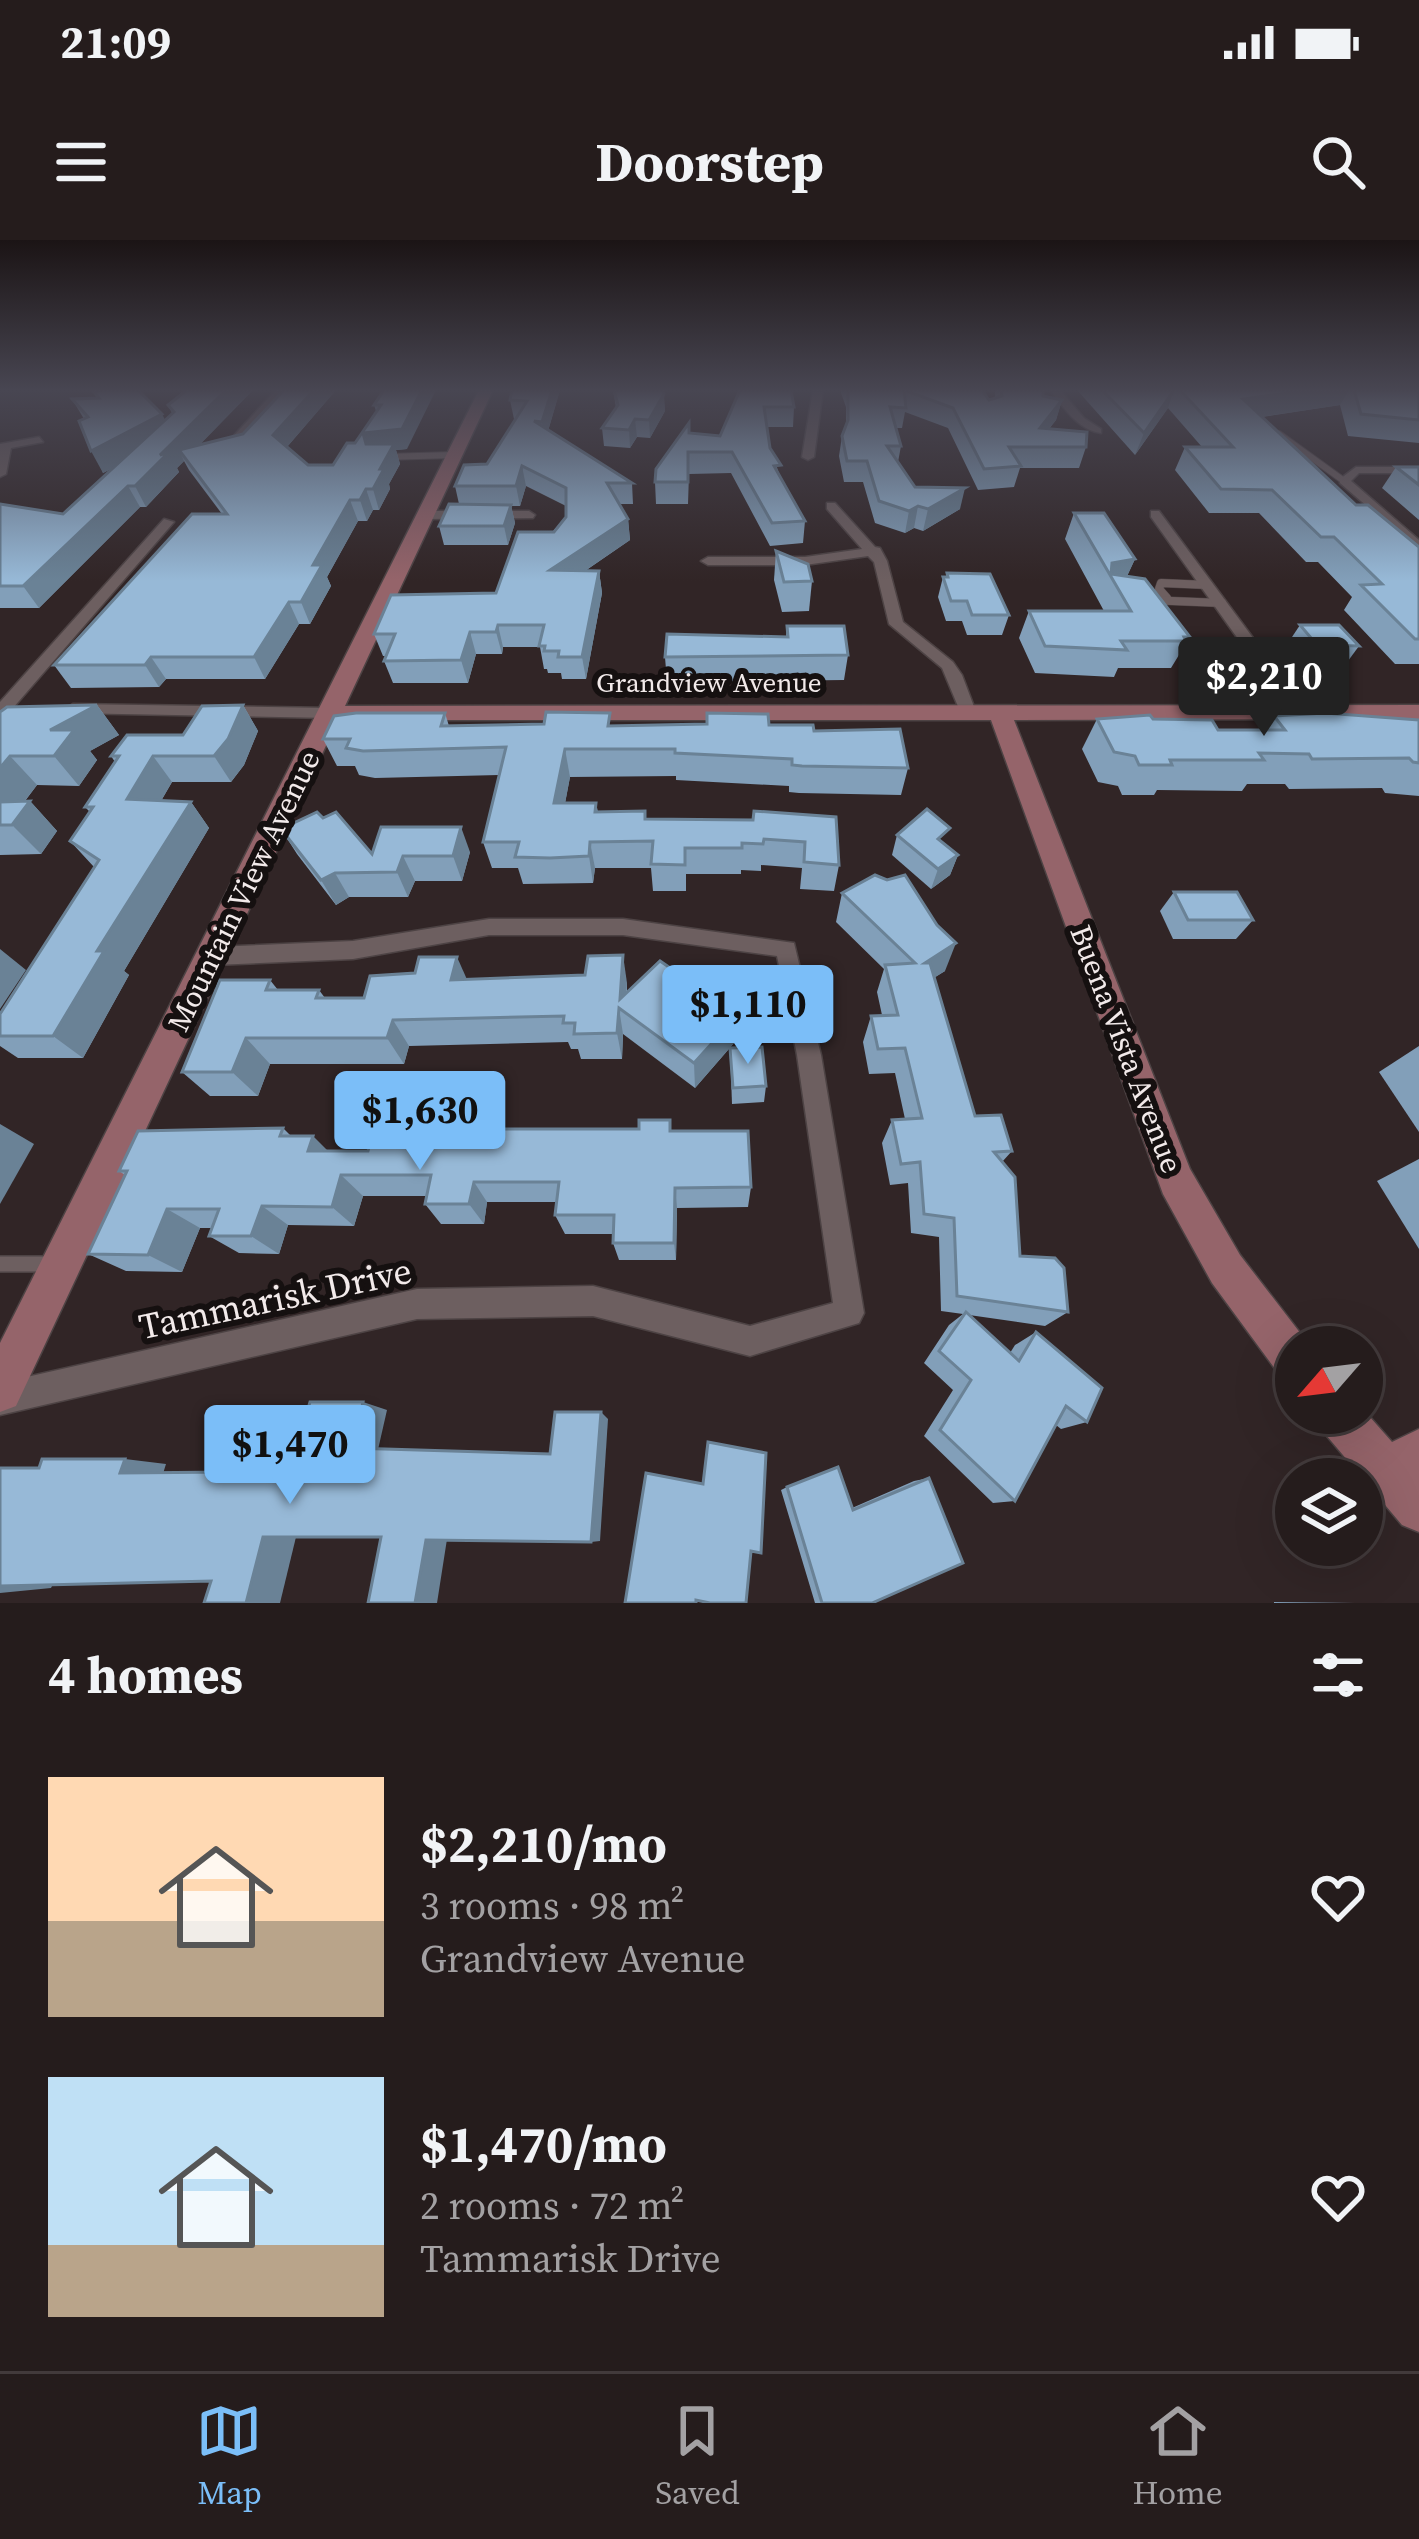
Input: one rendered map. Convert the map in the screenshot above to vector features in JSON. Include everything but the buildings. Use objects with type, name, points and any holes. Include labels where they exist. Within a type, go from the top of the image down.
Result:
[{"type":"street","name":"Mountain View Avenue","points":[[0,1395],[59,1264],[214,956],[453,455]]},
{"type":"street","points":[[1419,470],[1356,470],[1344,481],[1419,547]]},
{"type":"street","points":[[831,506],[875,551],[896,624],[935,650],[984,713]]},
{"type":"street","points":[[1154,514],[1299,712]]},
{"type":"street","points":[[423,515],[529,515]]},
{"type":"street","points":[[1,709],[168,522]]},
{"type":"street","points":[[708,561],[805,561],[875,551]]},
{"type":"street","points":[[1,709],[27,708]]},
{"type":"street","name":"Grandview Avenue","points":[[51,708],[330,713],[1419,712]]},
{"type":"street","name":"Buena Vista Avenue","points":[[984,713],[1176,1181],[1226,1269],[1275,1334]]},
{"type":"street","name":"Tammarisk Drive","points":[[0,1395],[417,1304],[593,1300],[750,1341],[849,1313],[809,1055],[785,950],[623,927],[489,927],[353,950],[214,956]]},
{"type":"street","points":[[1365,1434],[1403,1462],[1419,1508]]},
{"type":"lane","points":[[1307,454],[1344,481]]},
{"type":"lane","points":[[375,457],[453,455]]},
{"type":"lane","points":[[1167,598],[1161,583],[1208,585]]},
{"type":"lane","points":[[1133,599],[1222,604]]},
{"type":"lane","points":[[0,1264],[59,1264]]}]
